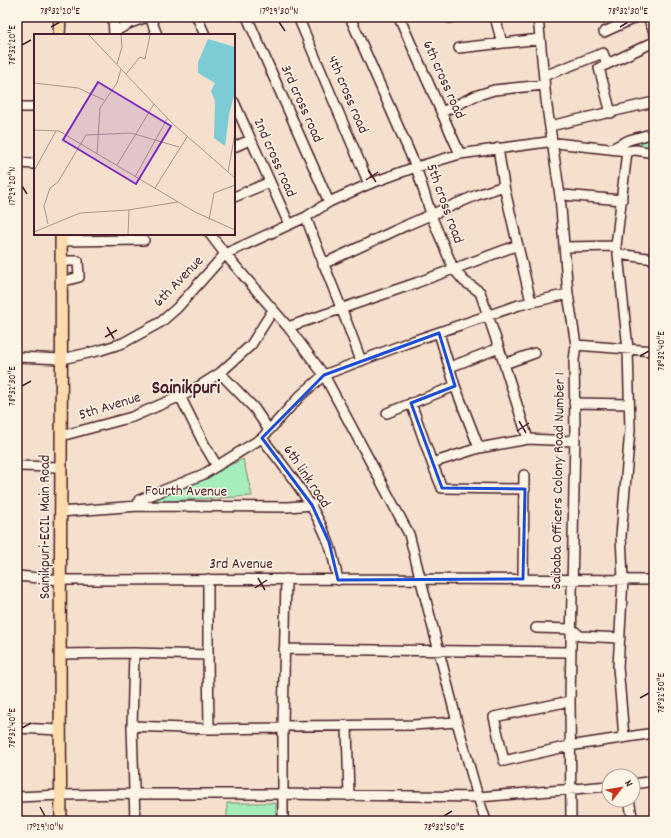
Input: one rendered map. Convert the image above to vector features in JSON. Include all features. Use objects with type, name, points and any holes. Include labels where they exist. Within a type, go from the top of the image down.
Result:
[{"type":"main road","points":[[60,17],[60,34]]},
{"type":"main road","name":"Sainikpuri-ECIL Main Road","points":[[61,237],[61,821]]},
{"type":"street","points":[[112,17],[114,33],[130,23],[149,17],[157,34]]},
{"type":"street","points":[[197,17],[205,34]]},
{"type":"street","name":"3rd cross road","points":[[247,17],[329,202]]},
{"type":"street","name":"4th cross road","points":[[298,17],[370,184]]},
{"type":"street","name":"5th cross road","points":[[350,17],[416,167],[432,216],[453,268],[464,281],[480,292],[528,439]]},
{"type":"street","name":"6th cross road","points":[[399,17],[460,154]]},
{"type":"street","points":[[495,17],[502,43]]},
{"type":"street","name":"Saibaba Officers Colony Road Number 1","points":[[538,17],[544,80],[560,196],[568,294],[576,345],[570,701],[571,821]]},
{"type":"street","points":[[604,32],[637,17]]},
{"type":"street","points":[[648,17],[654,32]]},
{"type":"street","points":[[459,48],[540,39]]},
{"type":"street","points":[[611,112],[599,68],[654,42]]},
{"type":"street","points":[[442,112],[474,96],[494,90],[544,80],[603,53],[607,64]]},
{"type":"street","points":[[550,126],[654,102]]},
{"type":"street","name":"2nd cross road","points":[[235,104],[288,224]]},
{"type":"street","points":[[17,107],[34,107]]},
{"type":"street","points":[[611,149],[629,140],[654,133]]},
{"type":"street","points":[[235,147],[250,140]]},
{"type":"street","points":[[225,254],[306,217],[329,202],[370,184],[416,167],[460,154],[547,142],[654,153]]},
{"type":"street","points":[[498,148],[504,186],[531,302]]},
{"type":"street","points":[[624,738],[618,667],[623,579],[621,536],[630,430],[628,349],[617,250],[627,151]]},
{"type":"street","points":[[17,163],[34,164]]},
{"type":"street","points":[[235,197],[270,182]]},
{"type":"street","points":[[323,264],[368,242],[504,186]]},
{"type":"street","points":[[560,196],[564,195],[622,200]]},
{"type":"street","points":[[306,217],[361,361]]},
{"type":"street","points":[[211,235],[225,254],[288,327],[324,376],[409,534],[457,722],[486,821]]},
{"type":"street","points":[[61,237],[144,240]]},
{"type":"street","points":[[288,327],[416,283],[518,244]]},
{"type":"street","points":[[565,247],[617,250],[654,259]]},
{"type":"street","name":"6th Avenue","points":[[17,357],[62,359],[101,350],[122,343],[161,322],[177,308],[225,254]]},
{"type":"street","points":[[61,261],[78,261],[79,277],[61,282]]},
{"type":"street","points":[[138,506],[139,500],[204,474],[262,438],[300,396],[324,376],[407,343],[519,305],[568,294]]},
{"type":"street","name":"5th Avenue","points":[[61,436],[132,417],[190,392],[220,373],[251,345],[273,310]]},
{"type":"street","points":[[439,333],[455,386],[479,448]]},
{"type":"street","points":[[576,345],[654,351]]},
{"type":"street","points":[[450,367],[499,348]]},
{"type":"street","points":[[504,364],[535,353]]},
{"type":"street","points":[[220,373],[254,408],[269,430]]},
{"type":"street","points":[[387,413],[455,386]]},
{"type":"street","points":[[180,396],[204,444],[217,466]]},
{"type":"street","points":[[411,403],[442,488],[525,489]]},
{"type":"street","points":[[574,404],[629,404]]},
{"type":"street","name":"6th link road","points":[[262,438],[312,505],[329,542],[338,580]]},
{"type":"street","points":[[432,463],[479,448],[528,439],[574,440]]},
{"type":"street","points":[[17,466],[61,467]]},
{"type":"street","points":[[523,579],[524,475]]},
{"type":"street","name":"Fourth Avenue","points":[[60,512],[138,506],[288,507],[312,505]]},
{"type":"street","name":"3rd Avenue","points":[[17,576],[61,580],[654,580]]},
{"type":"street","points":[[208,579],[210,729]]},
{"type":"street","points":[[283,821],[282,794],[286,579]]},
{"type":"street","points":[[536,628],[572,629],[580,636],[620,638]]},
{"type":"street","points":[[284,649],[571,652]]},
{"type":"street","points":[[60,654],[134,653],[208,655]]},
{"type":"street","points":[[134,653],[132,726],[135,821]]},
{"type":"street","points":[[570,701],[494,716],[504,761],[570,746],[654,733]]},
{"type":"street","points":[[132,726],[210,729],[413,725],[457,722]]},
{"type":"street","points":[[347,726],[349,796]]},
{"type":"street","points":[[17,728],[60,730]]},
{"type":"street","points":[[641,783],[654,781]]},
{"type":"street","points":[[17,797],[134,794],[282,794],[478,797],[601,787]]},
{"type":"street","points":[[631,808],[633,821]]},
{"type":"highlighted area","points":[[439,333],[455,386],[411,403],[442,488],[525,489],[523,579],[338,580],[329,542],[312,505],[262,438],[324,375]]},
{"type":"green space","points":[[654,136],[654,150],[622,146]]},
{"type":"green space","points":[[243,459],[252,496],[150,502]]},
{"type":"green space","points":[[227,803],[276,803],[276,821],[227,821]]},
{"type":"district","name":"Sainikpuri","points":[[186,389]]}]
